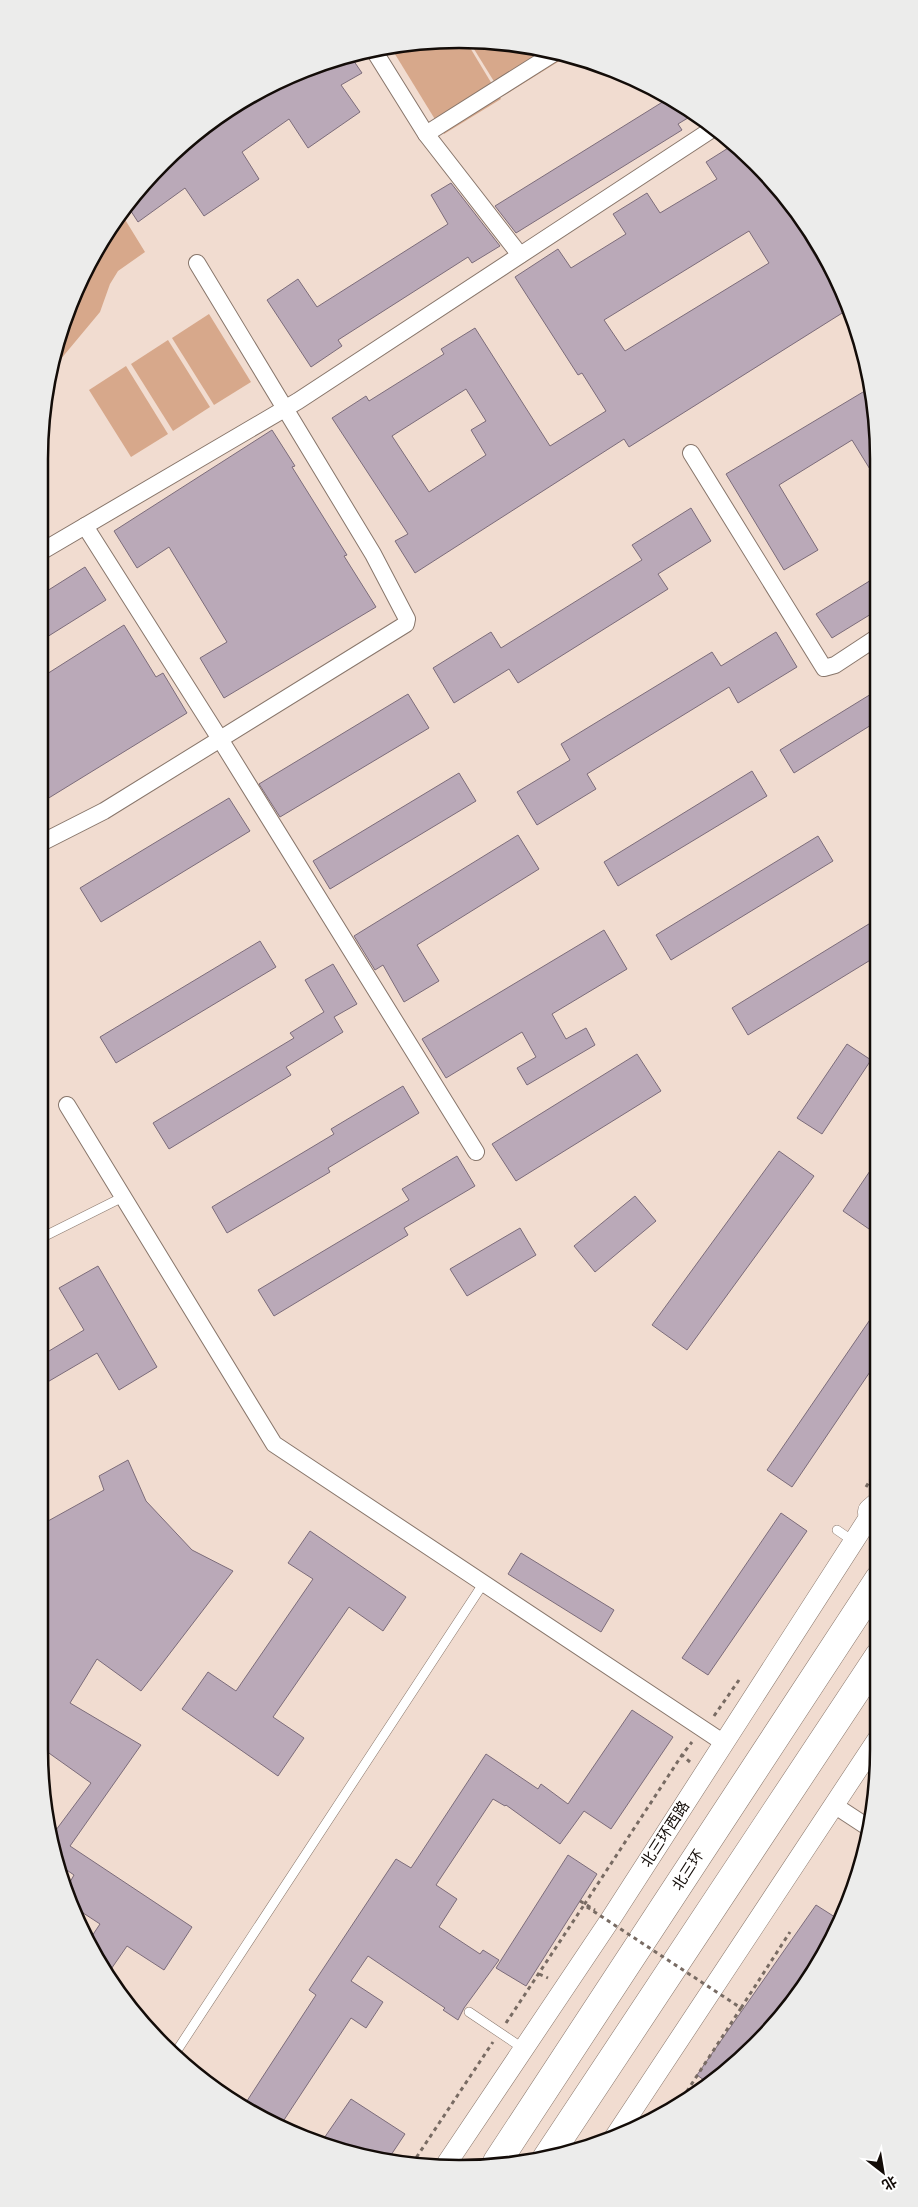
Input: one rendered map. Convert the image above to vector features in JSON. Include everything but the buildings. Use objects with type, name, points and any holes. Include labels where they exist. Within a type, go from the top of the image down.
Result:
[{"type":"highway","name":"北三环","points":[[500,2157],[870,1593]]},
{"type":"highway","points":[[552,2149],[870,1670]]},
{"type":"street","points":[[377,56],[426,134],[520,255]]},
{"type":"street","points":[[426,134],[548,57]]},
{"type":"street","points":[[48,548],[285,409],[708,132]]},
{"type":"street","points":[[48,840],[104,812],[406,624],[407,618],[373,554],[197,263]]},
{"type":"street","points":[[691,452],[824,668],[835,665],[870,642]]},
{"type":"street","points":[[85,526],[220,739],[476,1152]]},
{"type":"street","points":[[67,1105],[274,1444],[724,1743]]},
{"type":"street","name":"北三环西路","points":[[449,2160],[724,1743],[845,1536],[870,1513]]},
{"type":"street","points":[[622,2125],[870,1751]]},
{"type":"street","points":[[834,1805],[864,1824]]},
{"type":"lane","points":[[48,1234],[123,1197]]},
{"type":"lane","points":[[178,2048],[483,1584]]},
{"type":"lane","points":[[469,2012],[524,2049]]},
{"type":"path","points":[[416,2157],[682,1755]]},
{"type":"path","points":[[584,1905],[741,2008]]},
{"type":"path","points":[[688,2090],[790,1932]]},
{"type":"shaded area","points":[[432,48],[470,48],[501,99],[444,134],[394,53]]},
{"type":"shaded area","points":[[473,48],[513,51],[560,60],[503,96]]},
{"type":"shaded area","points":[[125,219],[145,252],[118,271],[110,284],[100,312],[60,360],[69,327],[90,277]]},
{"type":"shaded area","points":[[209,314],[251,382],[214,405],[172,338]]},
{"type":"shaded area","points":[[168,340],[210,407],[173,431],[131,364]]},
{"type":"shaded area","points":[[126,366],[168,434],[131,457],[89,390]]}]
